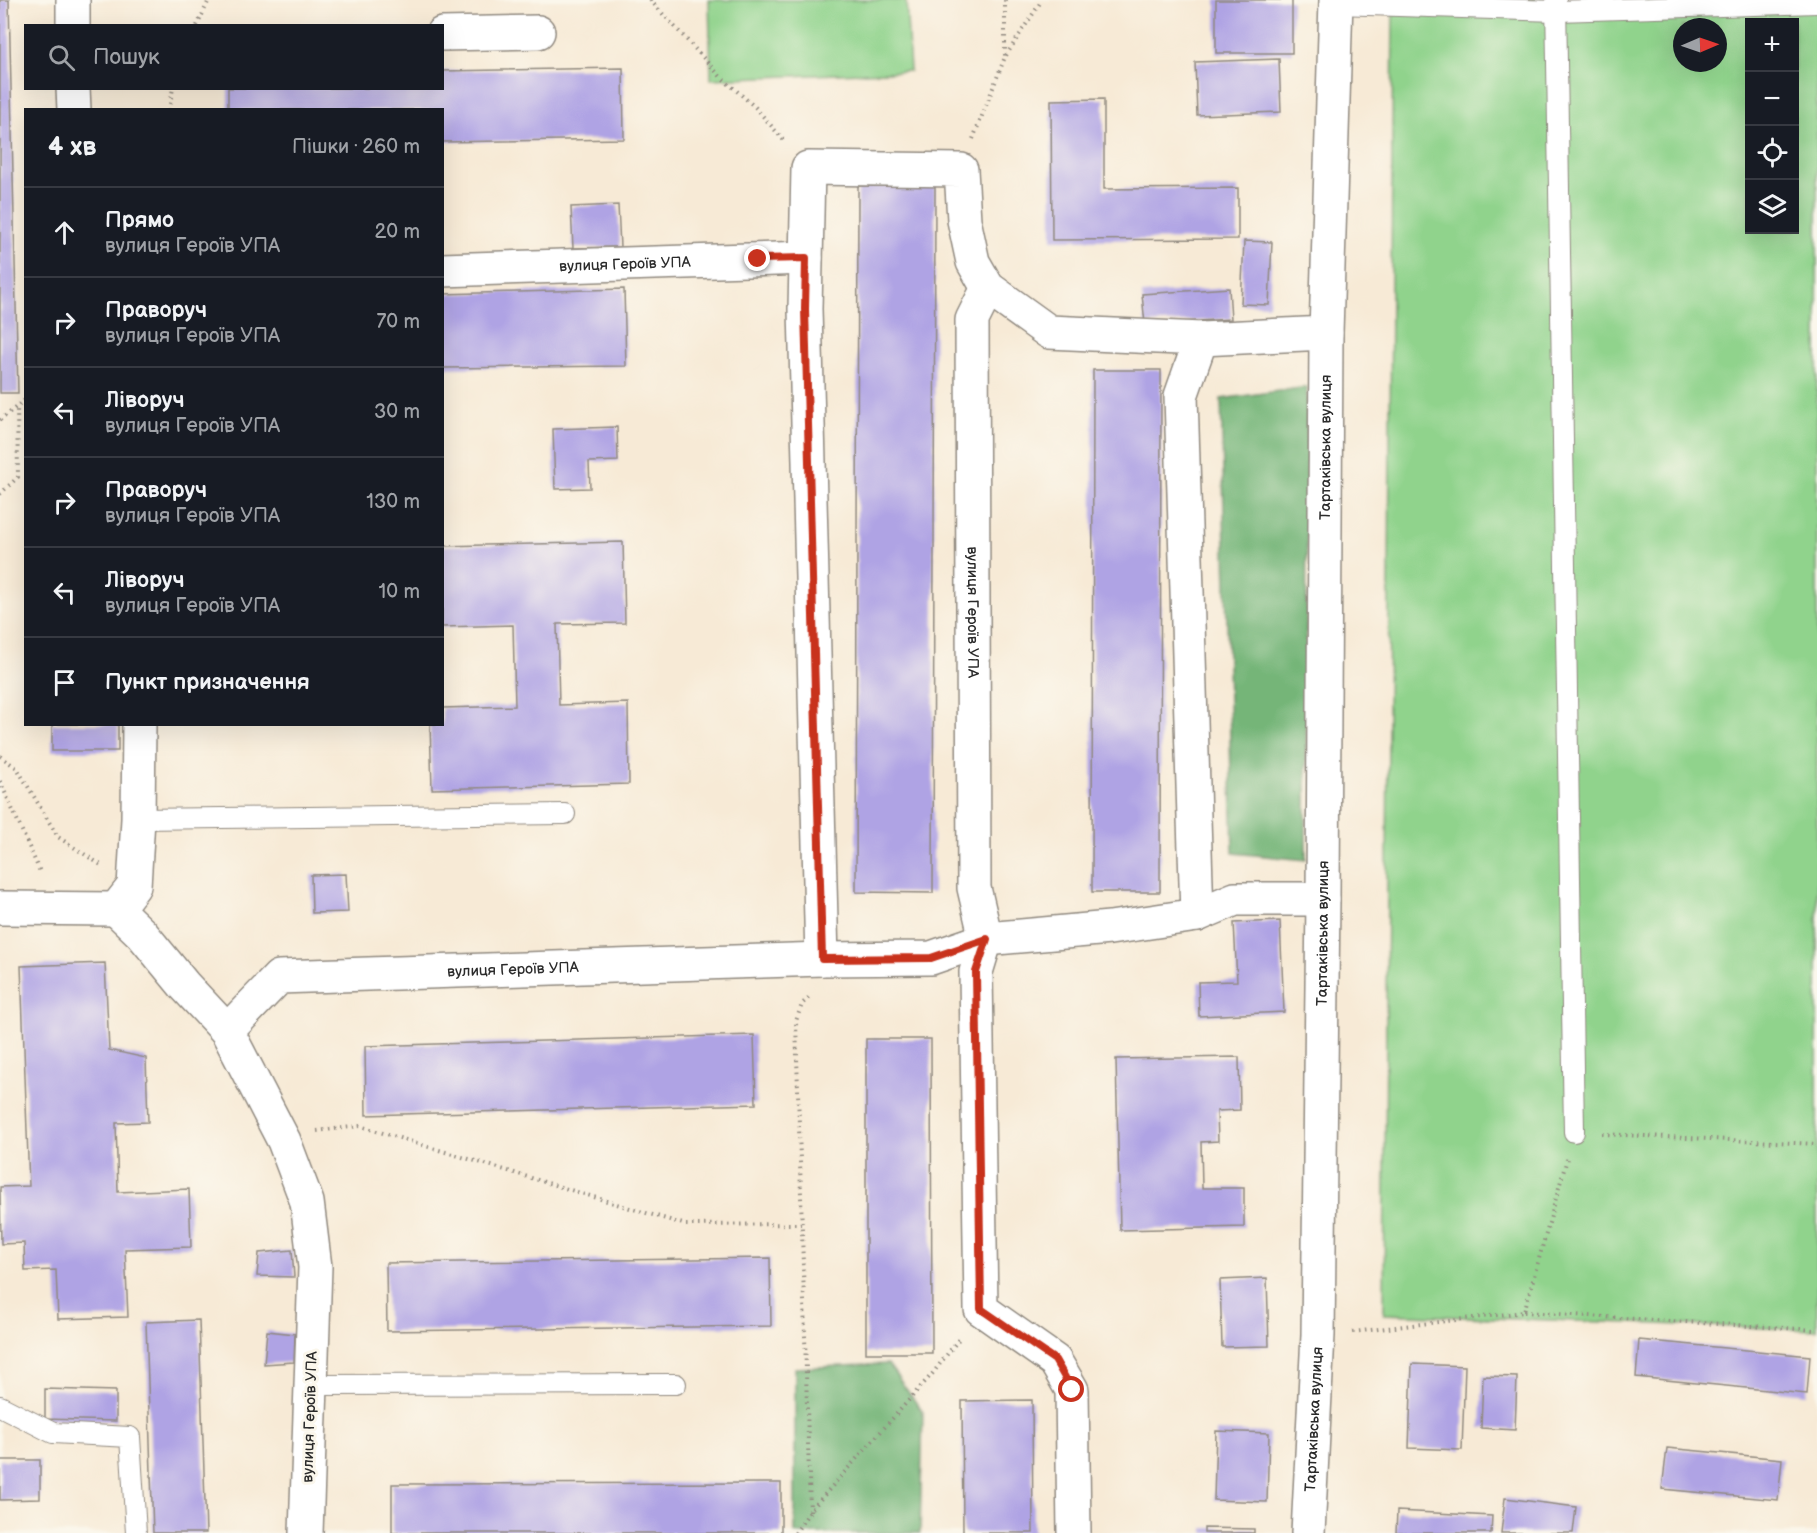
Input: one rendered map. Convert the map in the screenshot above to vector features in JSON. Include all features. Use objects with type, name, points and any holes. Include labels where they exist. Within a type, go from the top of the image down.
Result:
[{"type":"street","points":[[72,24],[73,0]]},
{"type":"street","name":"Тартаківська вулиця","points":[[1308,1533],[1317,1335],[1323,899],[1326,333],[1336,2]]},
{"type":"street","points":[[444,34],[538,32]]},
{"type":"street","points":[[73,90],[74,108]]},
{"type":"street","points":[[822,959],[805,309],[808,168],[961,170],[964,220],[973,262],[988,288],[1049,332],[1201,339],[1326,333]]},
{"type":"street","name":"вулиця Героїв УПА","points":[[444,270],[806,258]]},
{"type":"street","name":"вулиця Героїв УПА","points":[[987,939],[974,888],[972,320],[988,288]]},
{"type":"street","points":[[1197,915],[1180,396],[1201,339]]},
{"type":"street","points":[[0,908],[56,908],[125,898],[138,819],[139,726]]},
{"type":"street","name":"вулиця Героїв УПА","points":[[125,898],[142,934],[184,985],[227,1031],[280,1134],[307,1202],[315,1267],[306,1533]]},
{"type":"street","name":"вулиця Героїв УПА","points":[[227,1031],[279,977],[822,959],[931,958],[987,939],[1110,927],[1197,915],[1235,899],[1323,899]]},
{"type":"street","points":[[987,939],[976,972],[981,1309],[1055,1360],[1072,1390],[1074,1533]]},
{"type":"lane","points":[[1336,2],[1556,6],[1817,3]]},
{"type":"lane","points":[[1556,6],[1574,1132]]},
{"type":"lane","points":[[138,819],[566,814]]},
{"type":"lane","points":[[311,1385],[676,1384]]},
{"type":"lane","points":[[0,1406],[53,1433],[130,1437],[136,1533]]},
{"type":"path","points":[[198,24],[209,0]]},
{"type":"path","points":[[650,0],[721,77],[756,108],[808,168]]},
{"type":"path","points":[[1005,0],[1005,57]]},
{"type":"path","points":[[961,170],[1005,57],[1042,0]]},
{"type":"path","points":[[169,108],[173,90]]},
{"type":"path","points":[[0,420],[24,400]]},
{"type":"path","points":[[0,494],[18,477],[17,405]]},
{"type":"path","points":[[0,756],[17,768],[58,837],[125,898]]},
{"type":"path","points":[[0,781],[56,908]]},
{"type":"path","points":[[810,1511],[796,1021],[802,1004],[817,991]]},
{"type":"path","points":[[280,1134],[360,1126],[686,1225],[801,1224]]},
{"type":"path","points":[[1524,1312],[1574,1132],[1817,1144]]},
{"type":"path","points":[[795,1533],[810,1511],[933,1373],[981,1309]]},
{"type":"path","points":[[1317,1335],[1524,1312],[1817,1330]]},
{"type":"green space","points":[[709,0],[906,0],[910,71],[711,79]]},
{"type":"green space","points":[[1393,0],[1817,0],[1817,1330],[1384,1314]]},
{"type":"green space","points":[[1307,387],[1306,860],[1233,853],[1221,399]]},
{"type":"green space","points":[[888,1364],[923,1412],[920,1533],[795,1533],[795,1368]]},
{"type":"building","points":[[0,0],[9,0],[18,393],[0,393]]},
{"type":"building","points":[[1216,0],[1292,0],[1292,53],[1216,53]]},
{"type":"building","points":[[1279,59],[1281,112],[1197,115],[1195,62]]},
{"type":"building","points":[[623,68],[624,139],[444,142],[444,108],[228,108],[228,90],[444,90],[444,71]]},
{"type":"building","points":[[1104,99],[1104,189],[1238,188],[1238,239],[1052,240],[1051,100]]},
{"type":"building","points":[[858,186],[935,186],[933,893],[856,892]]},
{"type":"building","points":[[618,205],[620,247],[573,248],[571,207]]},
{"type":"building","points":[[1244,241],[1272,242],[1269,305],[1241,304]]},
{"type":"building","points":[[1229,288],[1231,319],[1145,324],[1142,294]]},
{"type":"building","points":[[624,289],[626,366],[444,368],[444,294]]},
{"type":"building","points":[[1093,370],[1161,370],[1160,892],[1092,892]]},
{"type":"building","points":[[617,427],[618,461],[589,462],[590,488],[555,489],[553,429]]},
{"type":"building","points":[[623,542],[625,623],[557,624],[559,705],[628,703],[629,784],[432,789],[430,726],[444,726],[444,708],[515,706],[513,625],[444,627],[444,546]]},
{"type":"building","points":[[52,726],[118,726],[118,751],[52,751]]},
{"type":"building","points":[[346,874],[348,912],[312,913],[311,875]]},
{"type":"building","points":[[1280,921],[1284,1012],[1199,1016],[1198,982],[1237,981],[1234,923]]},
{"type":"building","points":[[105,963],[109,1050],[146,1058],[148,1122],[116,1123],[118,1192],[189,1189],[191,1247],[125,1249],[128,1317],[58,1319],[56,1270],[25,1271],[24,1243],[1,1244],[0,1187],[29,1186],[21,966]]},
{"type":"building","points":[[754,1035],[756,1104],[366,1115],[365,1046]]},
{"type":"building","points":[[866,1039],[931,1039],[932,1353],[866,1353]]},
{"type":"building","points":[[1239,1057],[1240,1110],[1217,1111],[1218,1141],[1201,1142],[1202,1188],[1244,1188],[1244,1227],[1120,1230],[1116,1059]]},
{"type":"building","points":[[292,1250],[294,1277],[257,1276],[259,1253]]},
{"type":"building","points":[[770,1258],[771,1326],[387,1331],[386,1263]]},
{"type":"building","points":[[1267,1278],[1269,1346],[1222,1347],[1220,1280]]},
{"type":"building","points":[[199,1320],[206,1533],[153,1533],[146,1322]]},
{"type":"building","points":[[267,1331],[295,1334],[294,1362],[264,1364]]},
{"type":"building","points":[[1639,1340],[1810,1356],[1807,1394],[1636,1377]]},
{"type":"building","points":[[1412,1364],[1465,1366],[1462,1450],[1409,1448]]},
{"type":"building","points":[[1483,1376],[1517,1377],[1515,1430],[1481,1428]]},
{"type":"building","points":[[45,1389],[116,1391],[116,1421],[45,1419]]},
{"type":"building","points":[[1032,1400],[1033,1533],[963,1533],[962,1401]]},
{"type":"building","points":[[1216,1431],[1269,1433],[1267,1502],[1214,1500]]},
{"type":"building","points":[[1667,1448],[1782,1459],[1778,1500],[1662,1489]]},
{"type":"building","points":[[0,1460],[40,1460],[40,1499],[0,1500]]},
{"type":"building","points":[[781,1483],[781,1533],[392,1533],[392,1484]]},
{"type":"building","points":[[1505,1498],[1576,1507],[1573,1533],[1501,1533]]},
{"type":"building","points":[[1397,1511],[1492,1516],[1491,1533],[1396,1533]]},
{"type":"building","points":[[1204,1528],[1254,1529],[1254,1533],[1204,1533]]},
{"type":"route","points":[[758,259],[806,258],[805,309],[822,959],[931,958],[987,939],[976,972],[981,1309],[1055,1360],[1072,1390]]}]
